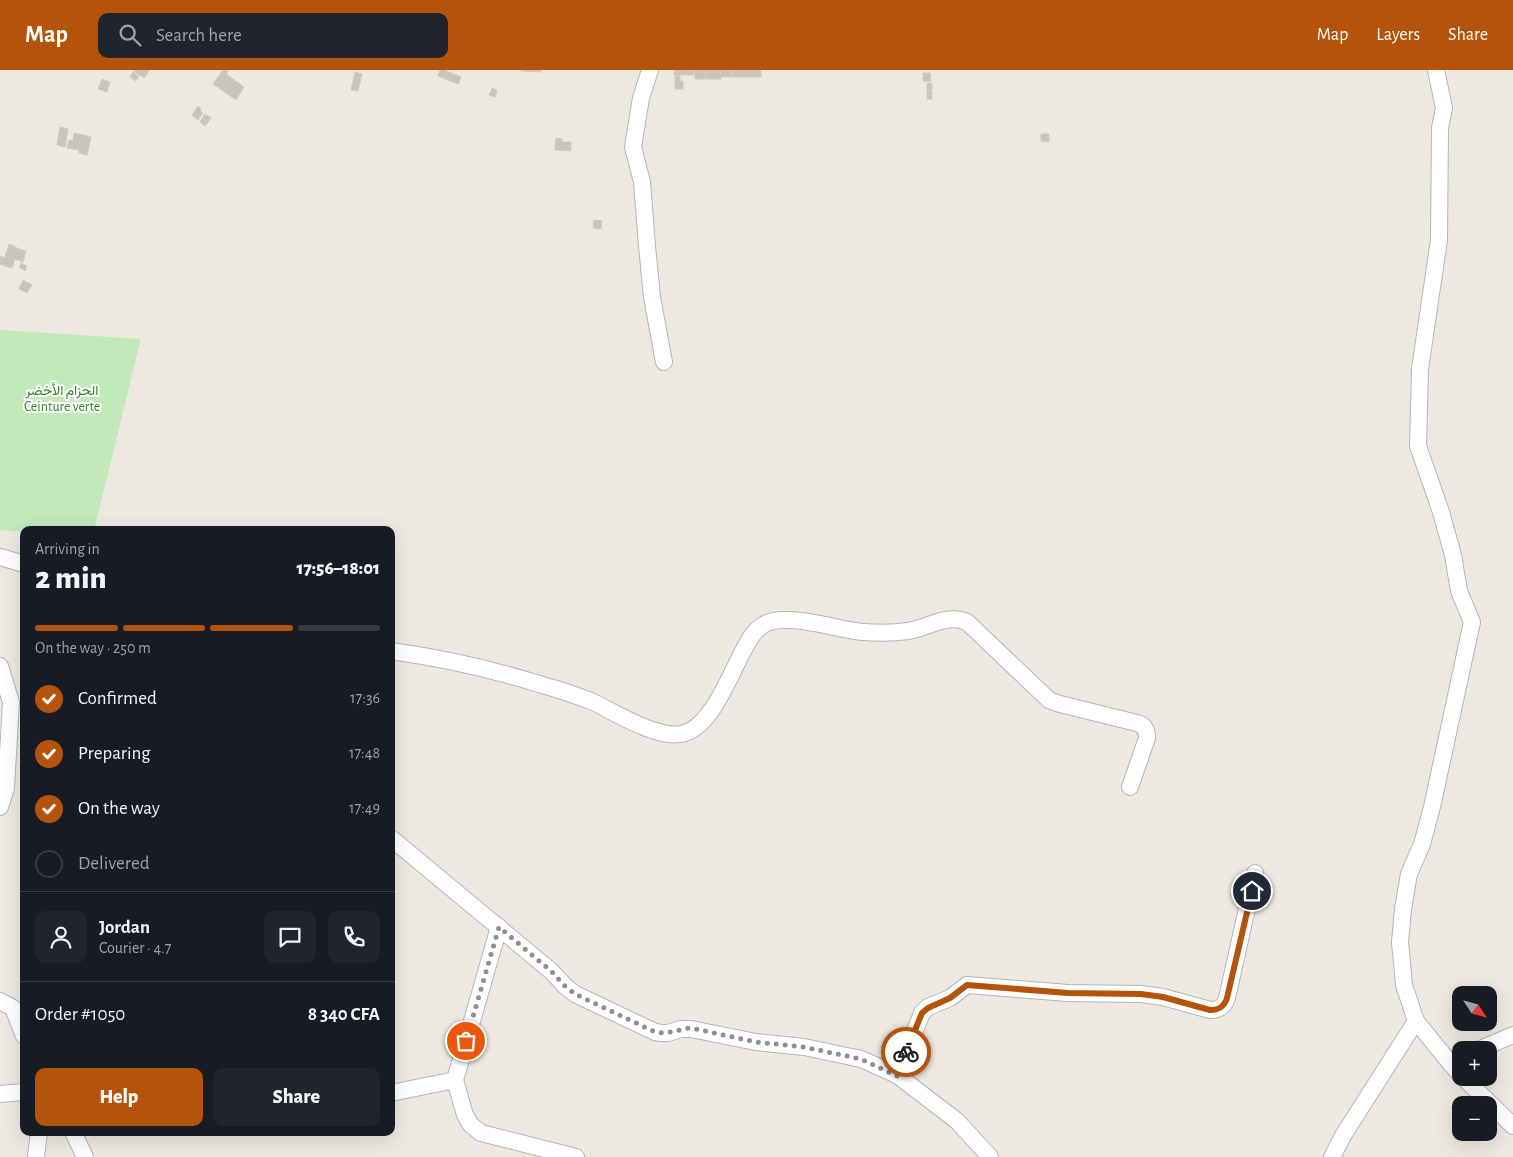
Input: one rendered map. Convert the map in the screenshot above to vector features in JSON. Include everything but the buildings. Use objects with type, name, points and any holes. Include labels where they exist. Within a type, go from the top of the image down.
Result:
[{"type":"street","points":[[650,70],[641,98],[633,147],[642,182],[652,298],[664,362]]},
{"type":"street","points":[[1436,70],[1444,108],[1440,128],[1439,240],[1420,369],[1418,446],[1453,555],[1459,591],[1472,622],[1432,807],[1422,844],[1409,874],[1400,942],[1404,985],[1416,1021],[1452,1060]]},
{"type":"street","points":[[0,557],[20,563]]},
{"type":"street","points":[[395,652],[444,660],[517,677],[591,702],[651,730],[666,735],[684,734],[696,728],[706,718],[725,686],[750,636],[763,624],[775,619],[792,620],[863,632],[899,632],[954,618],[967,622],[1049,700],[1136,723],[1144,727],[1147,738],[1130,787]]},
{"type":"street","points":[[0,666],[11,702],[6,788],[0,807]]},
{"type":"street","points":[[395,841],[551,971],[575,994],[655,1032],[668,1033],[691,1028],[756,1042],[804,1047],[861,1059],[897,1076],[957,1121],[990,1157]]},
{"type":"street","points":[[897,1076],[922,1013],[928,1008],[950,998],[967,985],[1068,993],[1141,994],[1163,997],[1210,1010],[1221,1008],[1227,998],[1256,873]]},
{"type":"street","points":[[499,927],[455,1080],[465,1115],[470,1125],[481,1133],[576,1157]]},
{"type":"street","points":[[0,992],[12,1003],[20,1020]]},
{"type":"street","points":[[12,1003],[20,1025]]},
{"type":"street","points":[[1332,1157],[1344,1134],[1416,1021]]},
{"type":"street","points":[[1497,1042],[1513,1035]]},
{"type":"street","points":[[395,1092],[455,1080]]},
{"type":"street","points":[[1472,1086],[1513,1126]]},
{"type":"street","points":[[0,1094],[20,1092]]},
{"type":"street","points":[[36,1157],[39,1136]]},
{"type":"street","points":[[75,1136],[85,1157]]},
{"type":"green space","name":"الحزام الأخضر Ceinture verte","points":[[0,330],[141,339],[95,526],[20,526],[20,532],[0,530]]},
{"type":"way so far","points":[[466,1041],[499,927],[575,994],[655,1032],[668,1033],[674,1030],[691,1028],[756,1042],[804,1047],[861,1059],[897,1076],[906,1052]]},
{"type":"route","points":[[906,1052],[922,1013],[934,1004],[950,998],[967,985],[1068,993],[1141,994],[1181,1001],[1210,1010],[1221,1008],[1227,998],[1252,891]]}]
